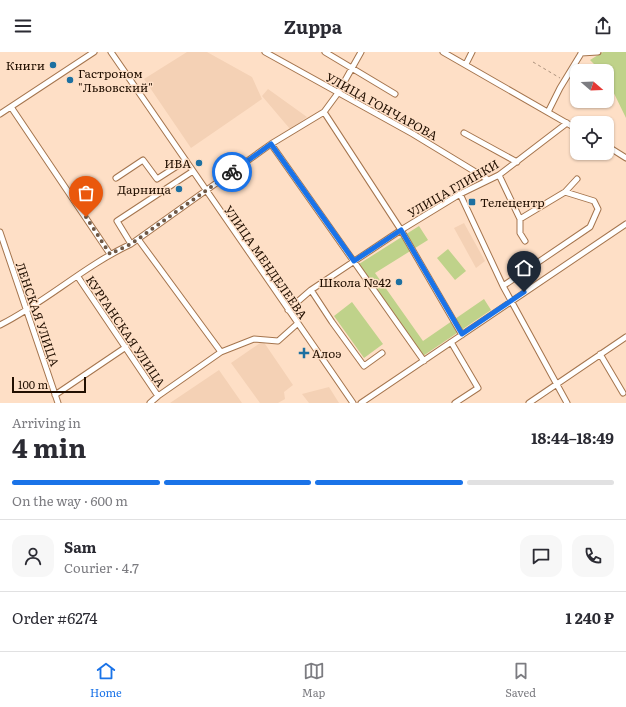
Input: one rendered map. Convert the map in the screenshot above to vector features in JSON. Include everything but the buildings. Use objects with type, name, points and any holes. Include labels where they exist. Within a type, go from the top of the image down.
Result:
[{"type":"street","points":[[0,114],[94,52]]},
{"type":"street","name":"УЛИЦА МЕНДЕЛЕЕВА","points":[[111,52],[205,191],[353,403]]},
{"type":"street","name":"УЛИЦА ГОНЧАРОВА","points":[[265,52],[413,134],[488,179]]},
{"type":"street","points":[[325,52],[395,94]]},
{"type":"street","points":[[0,325],[26,312],[110,254],[131,244],[271,144],[324,112],[338,93],[361,52]]},
{"type":"street","points":[[444,52],[570,125]]},
{"type":"street","points":[[466,64],[472,52]]},
{"type":"street","points":[[548,112],[564,80],[582,53],[598,52]]},
{"type":"street","points":[[11,107],[110,254]]},
{"type":"street","points":[[324,112],[401,230],[462,334]]},
{"type":"street","name":"УЛИЦА ГЛИНКИ","points":[[288,310],[311,290],[401,230],[460,194],[499,174],[517,162],[567,123]]},
{"type":"street","points":[[464,132],[517,162]]},
{"type":"street","points":[[271,144],[424,361]]},
{"type":"street","points":[[614,150],[626,158]]},
{"type":"street","points":[[116,178],[143,160],[157,179],[185,161]]},
{"type":"street","points":[[131,244],[117,221],[192,171]]},
{"type":"street","points":[[499,174],[520,219],[520,233],[525,242]]},
{"type":"street","points":[[520,219],[565,192],[577,179]]},
{"type":"street","points":[[503,286],[590,227],[598,210],[594,201],[565,192]]},
{"type":"street","points":[[460,194],[503,286],[567,403]]},
{"type":"street","points":[[361,403],[626,224]]},
{"type":"street","name":"ЛЕНСКАЯ УЛИЦА","points":[[0,232],[58,403]]},
{"type":"street","points":[[138,239],[221,352]]},
{"type":"street","name":"КУРГАНСКАЯ УЛИЦА","points":[[78,277],[158,396]]},
{"type":"street","points":[[311,290],[364,366],[382,353]]},
{"type":"street","points":[[150,403],[221,352],[254,339],[278,340],[297,324]]},
{"type":"street","points":[[529,403],[626,337]]},
{"type":"street","points":[[451,342],[478,388],[455,403]]},
{"type":"street","points":[[55,395],[126,347]]},
{"type":"street","points":[[600,354],[623,393]]},
{"type":"path","points":[[533,62],[564,80]]},
{"type":"shaded area","points":[[187,52],[207,52],[252,77],[262,99],[191,148],[144,79]]},
{"type":"shaded area","points":[[268,89],[307,117],[290,129],[262,96]]},
{"type":"shaded area","points":[[464,223],[485,261],[476,268],[454,228]]},
{"type":"shaded area","points":[[263,341],[293,385],[284,392],[285,399],[278,403],[260,403],[231,363]]},
{"type":"shaded area","points":[[219,370],[242,403],[170,403]]},
{"type":"shaded area","points":[[329,387],[339,403],[309,403],[302,394]]},
{"type":"green space","points":[[603,52],[626,52],[626,118],[614,93],[614,64],[594,64],[590,60]]},
{"type":"green space","points":[[419,226],[428,240],[375,273],[423,341],[484,299],[491,310],[423,356],[359,264]]},
{"type":"green space","points":[[448,249],[466,271],[455,280],[437,258]]},
{"type":"green space","points":[[352,302],[383,344],[364,358],[334,316]]},
{"type":"way so far","points":[[86,217],[110,254],[131,244],[232,172]]},
{"type":"place","name":"Книги","points":[[53,65]]},
{"type":"place","name":"Гастроном \"Львовский\"","points":[[70,80]]},
{"type":"place","name":"ИВА","points":[[199,163]]},
{"type":"place","name":"Дарница","points":[[179,189]]},
{"type":"place","name":"Телецентр","points":[[472,202]]},
{"type":"place","name":"Школа №42","points":[[399,282]]},
{"type":"place","name":"Алоэ","points":[[304,353]]},
{"type":"route","points":[[232,172],[271,144],[354,261],[401,230],[462,334],[524,292]]}]
